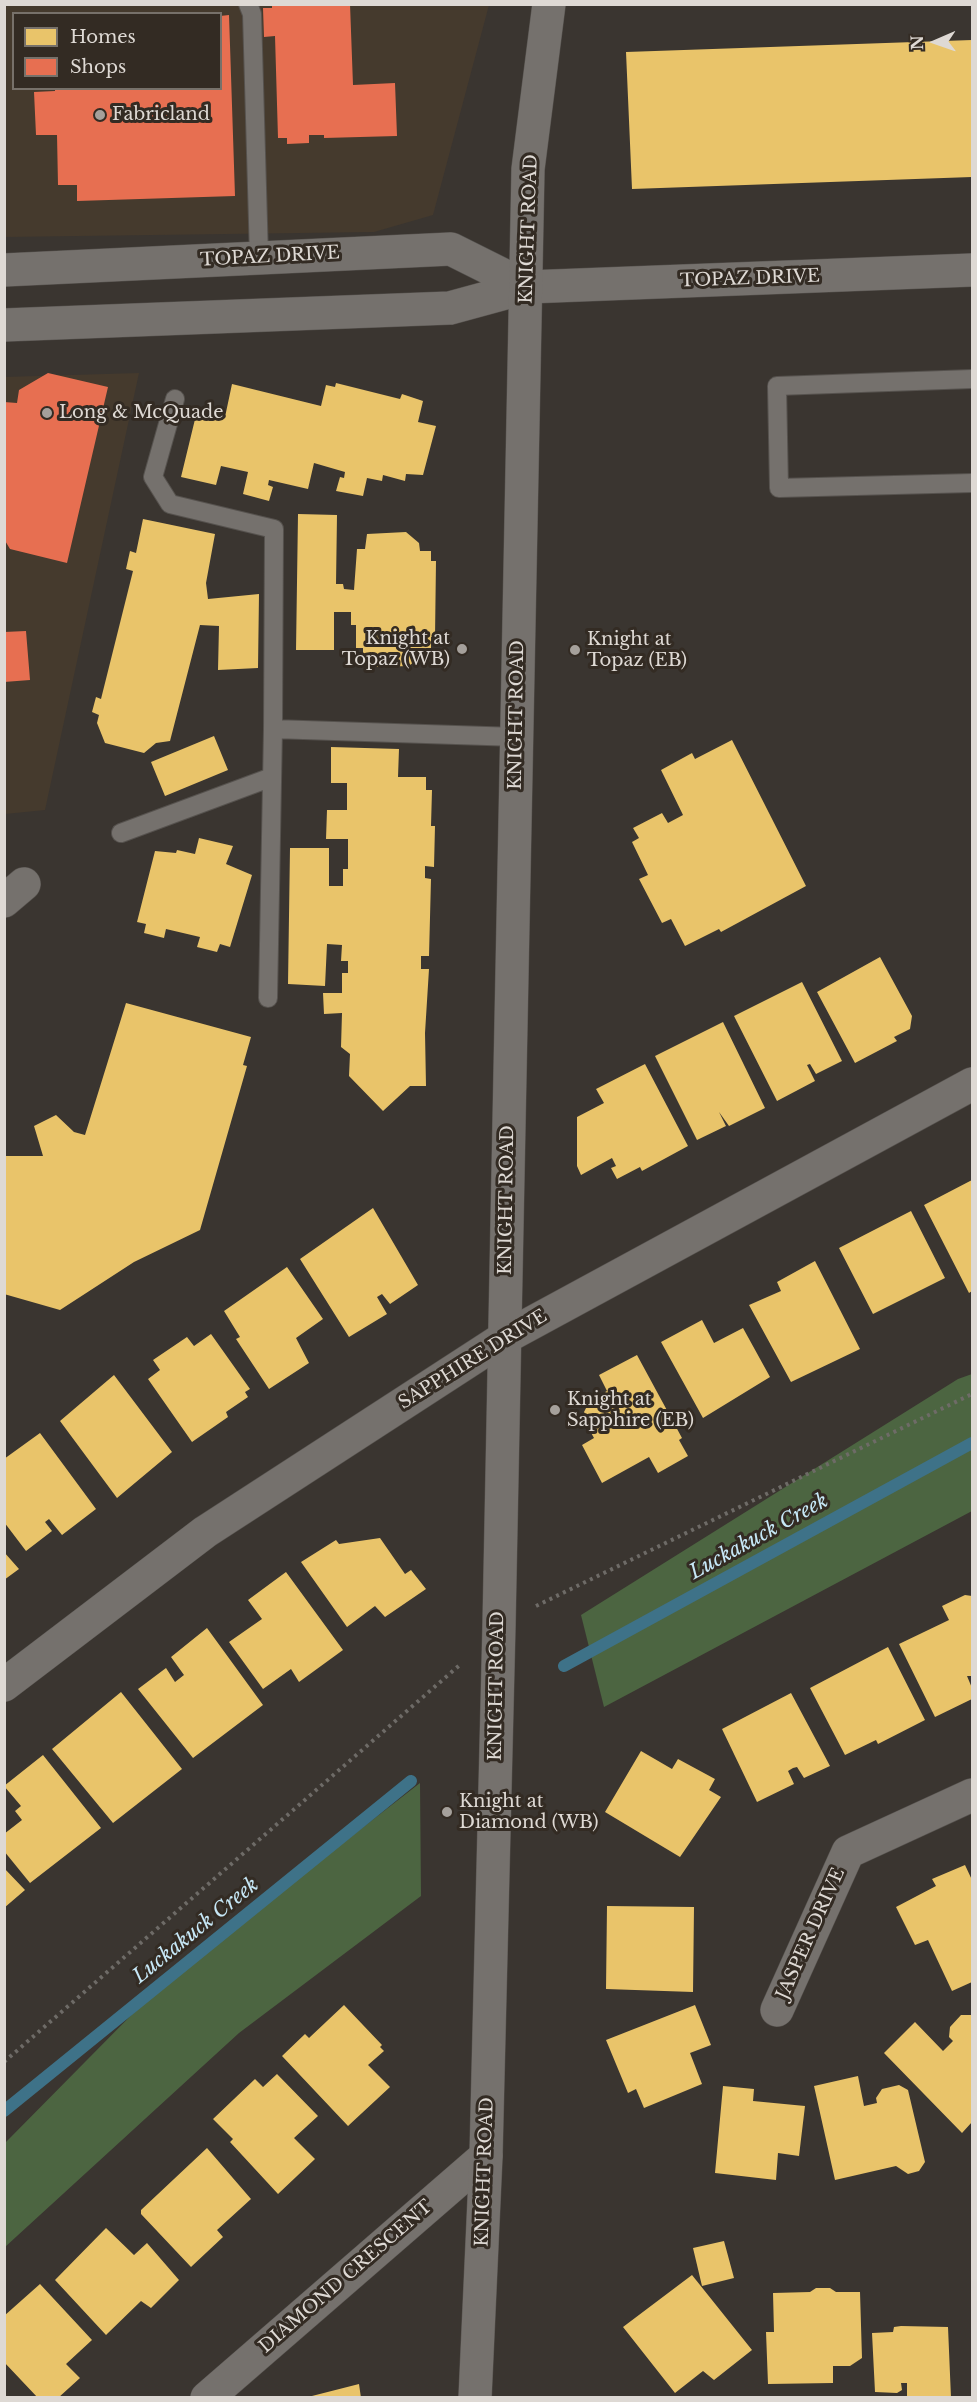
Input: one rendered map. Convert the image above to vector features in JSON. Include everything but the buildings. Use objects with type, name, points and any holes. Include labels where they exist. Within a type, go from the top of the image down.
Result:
[{"type":"street","name":"KNIGHT ROAD","points":[[475,2397],[486,2156],[528,169],[549,4]]},
{"type":"street","name":"TOPAZ DRIVE","points":[[4,270],[451,249],[527,286]]},
{"type":"street","name":"TOPAZ DRIVE","points":[[4,325],[450,308],[527,286],[972,270]]},
{"type":"street","name":"SAPPHIRE DRIVE","points":[[4,1685],[205,1532],[504,1338],[972,1083]]},
{"type":"street","name":"JASPER DRIVE","points":[[777,2010],[848,1852],[972,1795]]},
{"type":"street","name":"DIAMOND CRESCENT","points":[[207,2397],[486,2156]]},
{"type":"lane","points":[[249,4],[252,14],[259,257]]},
{"type":"lane","points":[[972,379],[777,386],[779,488],[972,483]]},
{"type":"lane","points":[[175,399],[153,477],[170,504],[274,530],[268,998]]},
{"type":"lane","points":[[273,729],[517,737]]},
{"type":"lane","points":[[121,833],[272,777]]},
{"type":"shaded area","points":[[4,5],[489,5],[433,215],[374,232],[5,237]]},
{"type":"shaded area","points":[[139,373],[45,810],[5,814],[4,377]]},
{"type":"green space","points":[[972,1374],[972,1511],[604,1707],[581,1615],[958,1379]]},
{"type":"green space","points":[[420,1783],[421,1896],[239,2033],[5,2247],[5,2143],[164,1982]]},
{"type":"waterway","name":"Luckakuck Creek","points":[[564,1666],[972,1443]]},
{"type":"waterway","name":"Luckakuck Creek","points":[[4,2111],[411,1781]]},
{"type":"place","name":"Fabricland","points":[[100,115]]},
{"type":"place","name":"Long & McQuade","points":[[47,413]]},
{"type":"place","name":"Knight at Topaz (WB)","points":[[462,649]]},
{"type":"place","name":"Knight at Topaz (EB)","points":[[575,650]]},
{"type":"place","name":"Knight at Sapphire (EB)","points":[[555,1410]]},
{"type":"place","name":"Knight at Diamond (WB)","points":[[447,1812]]}]
